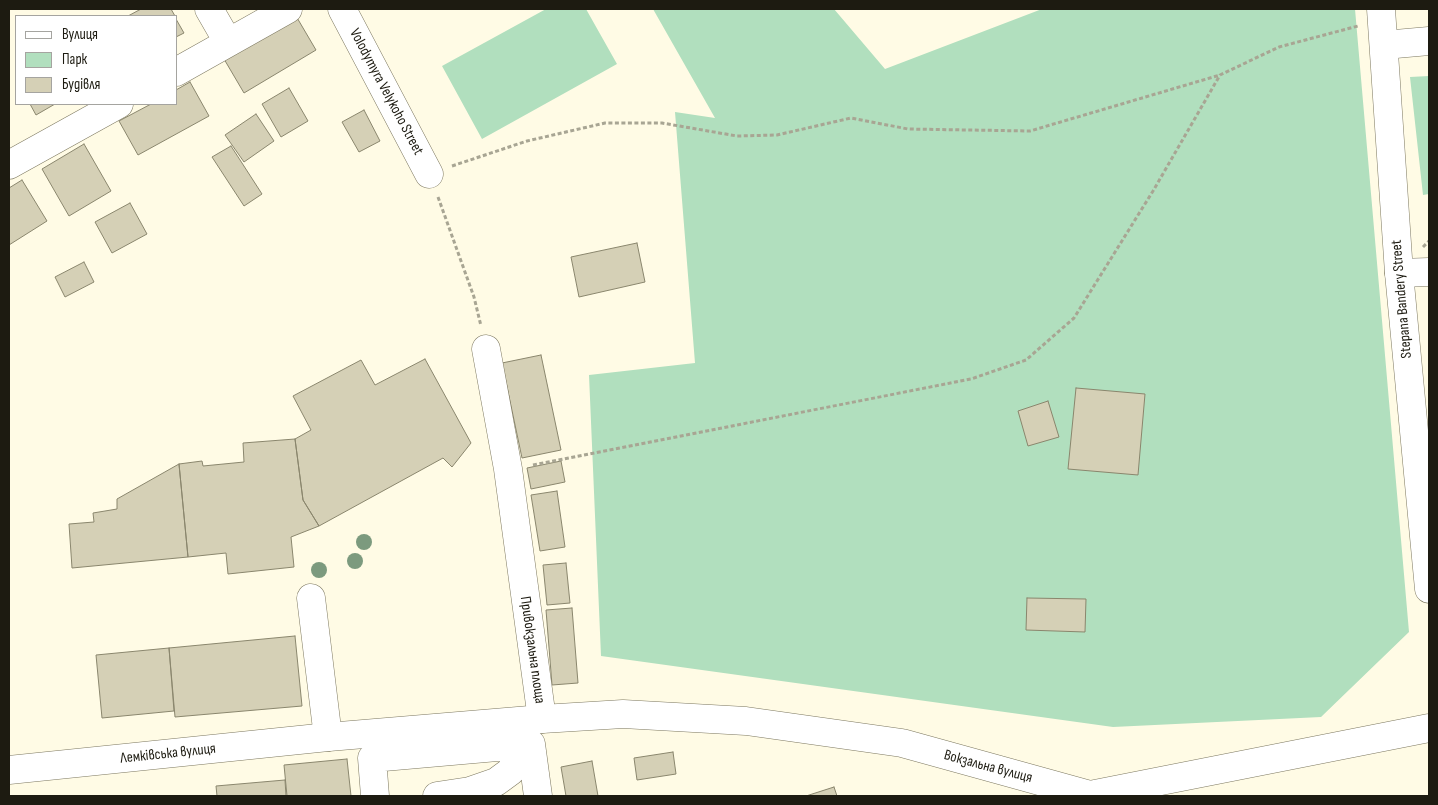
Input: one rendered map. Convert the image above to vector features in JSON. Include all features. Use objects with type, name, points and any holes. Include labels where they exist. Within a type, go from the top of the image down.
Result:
[{"type":"main road","points":[[209,9],[228,42]]},
{"type":"main road","points":[[178,71],[288,9]]},
{"type":"main road","name":"Volodymyra Velykoho Street","points":[[342,9],[429,174]]},
{"type":"main road","points":[[1382,24],[1429,41]]},
{"type":"main road","name":"Stepana Bandery Street","points":[[1382,24],[1399,274],[1429,589]]},
{"type":"main road","points":[[9,165],[117,105]]},
{"type":"main road","points":[[1399,274],[1429,272]]},
{"type":"main road","name":"Привокзальна площа","points":[[328,738],[515,742],[542,719],[508,469],[486,349]]},
{"type":"main road","points":[[311,598],[328,738]]},
{"type":"main road","name":"Вокзальна вулиця","points":[[542,719],[623,714],[746,721],[902,744],[1090,796],[1429,728]]},
{"type":"main road","name":"Лемківська вулиця","points":[[9,770],[328,738]]},
{"type":"main road","points":[[375,796],[372,758],[515,742],[531,744],[538,796]]},
{"type":"main road","points":[[436,796],[470,791],[496,782],[510,771],[515,742]]},
{"type":"main road","points":[[512,796],[515,742]]},
{"type":"path","points":[[486,349],[474,297],[429,174],[527,141],[606,123],[662,122],[736,136],[777,135],[851,118],[908,129],[1030,131],[1220,75],[1279,47],[1382,24]]},
{"type":"path","points":[[508,469],[971,379],[1026,360],[1074,318],[1153,191],[1220,75]]},
{"type":"green space","points":[[546,9],[586,9],[617,64],[482,139],[442,66]]},
{"type":"green space","points":[[653,9],[834,9],[885,69],[1042,9],[1355,9],[1409,632],[1321,717],[1113,727],[601,656],[589,375],[695,363],[675,112],[715,118]]},
{"type":"green space","points":[[1429,76],[1429,194],[1423,195],[1410,77]]},
{"type":"building","points":[[141,9],[171,9],[174,15],[130,15]]},
{"type":"building","points":[[296,16],[316,50],[244,93],[224,59]]},
{"type":"building","points":[[178,22],[184,33],[178,36]]},
{"type":"building","points":[[190,82],[209,116],[138,155],[119,121],[149,105],[178,105],[178,89]]},
{"type":"building","points":[[289,88],[308,121],[281,137],[262,104]]},
{"type":"building","points":[[31,105],[53,105],[36,115]]},
{"type":"building","points":[[364,110],[380,141],[359,152],[342,122]]},
{"type":"building","points":[[256,114],[274,141],[244,162],[225,135]]},
{"type":"building","points":[[84,144],[111,191],[69,216],[42,169]]},
{"type":"building","points":[[231,146],[262,194],[244,206],[212,157]]},
{"type":"building","points":[[22,180],[47,221],[9,245],[9,188]]},
{"type":"building","points":[[130,203],[147,234],[112,253],[95,222]]},
{"type":"building","points":[[637,243],[645,282],[579,297],[571,257]]},
{"type":"building","points":[[84,262],[94,282],[65,297],[55,277]]},
{"type":"building","points":[[541,355],[561,450],[522,458],[502,363]]},
{"type":"building","points":[[425,359],[471,443],[452,467],[443,458],[319,526],[303,500],[295,439],[311,430],[293,396],[361,360],[375,385]]},
{"type":"building","points":[[1076,388],[1145,394],[1138,475],[1068,469]]},
{"type":"building","points":[[1048,401],[1059,437],[1028,446],[1018,411]]},
{"type":"building","points":[[295,439],[303,500],[319,526],[291,537],[294,567],[228,574],[226,553],[188,557],[179,464],[202,461],[203,466],[244,462],[243,443]]},
{"type":"building","points":[[561,461],[565,482],[531,489],[527,468]]},
{"type":"building","points":[[179,464],[188,557],[72,568],[69,524],[94,522],[93,513],[117,509],[117,499]]},
{"type":"building","points":[[557,491],[565,547],[540,551],[531,495]]},
{"type":"building","points":[[566,563],[570,603],[547,605],[543,565]]},
{"type":"building","points":[[1027,598],[1086,599],[1085,632],[1026,630]]},
{"type":"building","points":[[572,608],[578,683],[552,685],[546,610]]},
{"type":"building","points":[[295,636],[302,706],[175,717],[169,648]]},
{"type":"building","points":[[169,648],[174,711],[102,718],[96,655]]},
{"type":"building","points":[[673,752],[676,774],[637,780],[634,758]]},
{"type":"building","points":[[347,759],[351,796],[287,796],[284,765]]},
{"type":"building","points":[[592,761],[598,796],[566,796],[561,767]]},
{"type":"building","points":[[285,780],[286,796],[217,796],[216,786]]},
{"type":"building","points":[[834,787],[837,796],[806,796]]}]
